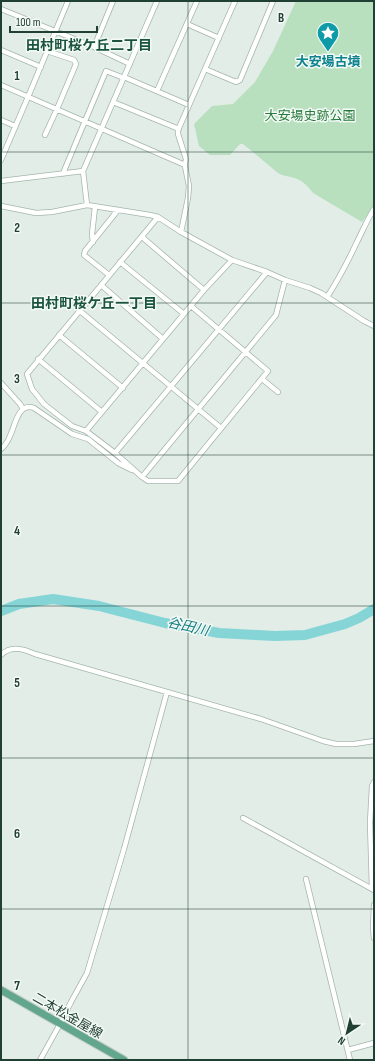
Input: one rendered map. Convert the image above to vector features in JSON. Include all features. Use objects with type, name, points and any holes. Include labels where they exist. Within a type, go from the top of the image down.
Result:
[{"type":"main road","name":"二本松金屋線","points":[[1,990],[124,1060]]},
{"type":"street","points":[[1,160],[41,67],[67,1]]},
{"type":"street","points":[[94,47],[113,1]]},
{"type":"street","points":[[87,205],[83,172],[157,1]]},
{"type":"street","points":[[156,91],[197,1]]},
{"type":"street","points":[[181,232],[189,186],[185,164],[186,159],[178,134],[179,129],[235,1]]},
{"type":"street","points":[[205,69],[236,82],[240,80],[273,1]]},
{"type":"street","points":[[1,9],[94,47],[130,64]]},
{"type":"street","points":[[187,24],[219,38]]},
{"type":"street","points":[[1,50],[41,67]]},
{"type":"street","points":[[45,135],[76,64],[74,60],[47,51]]},
{"type":"street","points":[[63,174],[106,71],[124,77],[189,105]]},
{"type":"street","points":[[1,85],[185,164]]},
{"type":"street","points":[[114,102],[179,129]]},
{"type":"street","points":[[1,120],[16,126]]},
{"type":"street","points":[[1,181],[83,172]]},
{"type":"street","points":[[1,206],[36,213],[52,212],[87,205],[158,217],[181,232],[232,260],[267,272],[284,280],[310,288],[374,326]]},
{"type":"street","points":[[93,242],[92,234],[95,207]]},
{"type":"street","points":[[327,297],[338,280],[374,208]]},
{"type":"street","points":[[109,275],[84,255],[118,210]]},
{"type":"street","points":[[158,217],[27,374],[32,389],[44,404],[72,426],[86,431],[148,481],[178,481],[268,371],[191,306]]},
{"type":"street","points":[[142,237],[204,290]]},
{"type":"street","points":[[86,431],[204,290],[232,260]]},
{"type":"street","points":[[120,262],[184,314]]},
{"type":"street","points":[[115,453],[267,272]]},
{"type":"street","points":[[142,476],[276,315],[284,280]]},
{"type":"street","points":[[101,285],[163,339]]},
{"type":"street","points":[[80,311],[221,428]]},
{"type":"street","points":[[59,335],[123,388]]},
{"type":"street","points":[[38,359],[102,412]]},
{"type":"street","points":[[262,379],[278,392]]},
{"type":"street","points":[[1,382],[23,409]]},
{"type":"street","points":[[1,449],[10,438],[18,417],[23,409],[29,406],[72,434],[88,439],[124,466],[130,470],[136,471]]},
{"type":"street","points":[[1,655],[10,649],[27,651],[261,719],[323,741],[336,744],[354,744],[374,741]]},
{"type":"street","points":[[40,1060],[86,973],[124,849],[167,692]]},
{"type":"street","points":[[373,890],[370,823],[372,786],[374,782]]},
{"type":"street","points":[[243,818],[373,890]]},
{"type":"street","points":[[306,879],[350,1060]]},
{"type":"street","points":[[374,905],[374,938]]},
{"type":"street","points":[[348,1050],[374,1043]]},
{"type":"green space","name":"大安場史跡公園","points":[[296,1],[374,1],[374,206],[362,222],[313,193],[301,181],[278,173],[243,144],[240,144],[230,155],[210,155],[199,146],[194,124],[212,106],[233,104],[255,82],[273,51]]},
{"type":"waterway","name":"谷田川","points":[[1,611],[19,604],[53,599],[99,606],[165,623],[219,633],[275,636],[305,635],[345,624],[374,609]]},
{"type":"place","name":"大安場古墳","points":[[328,52]]},
{"type":"district","name":"田村町桜ケ丘二丁目","points":[[89,45]]},
{"type":"district","name":"田村町桜ケ丘一丁目","points":[[94,303]]}]
